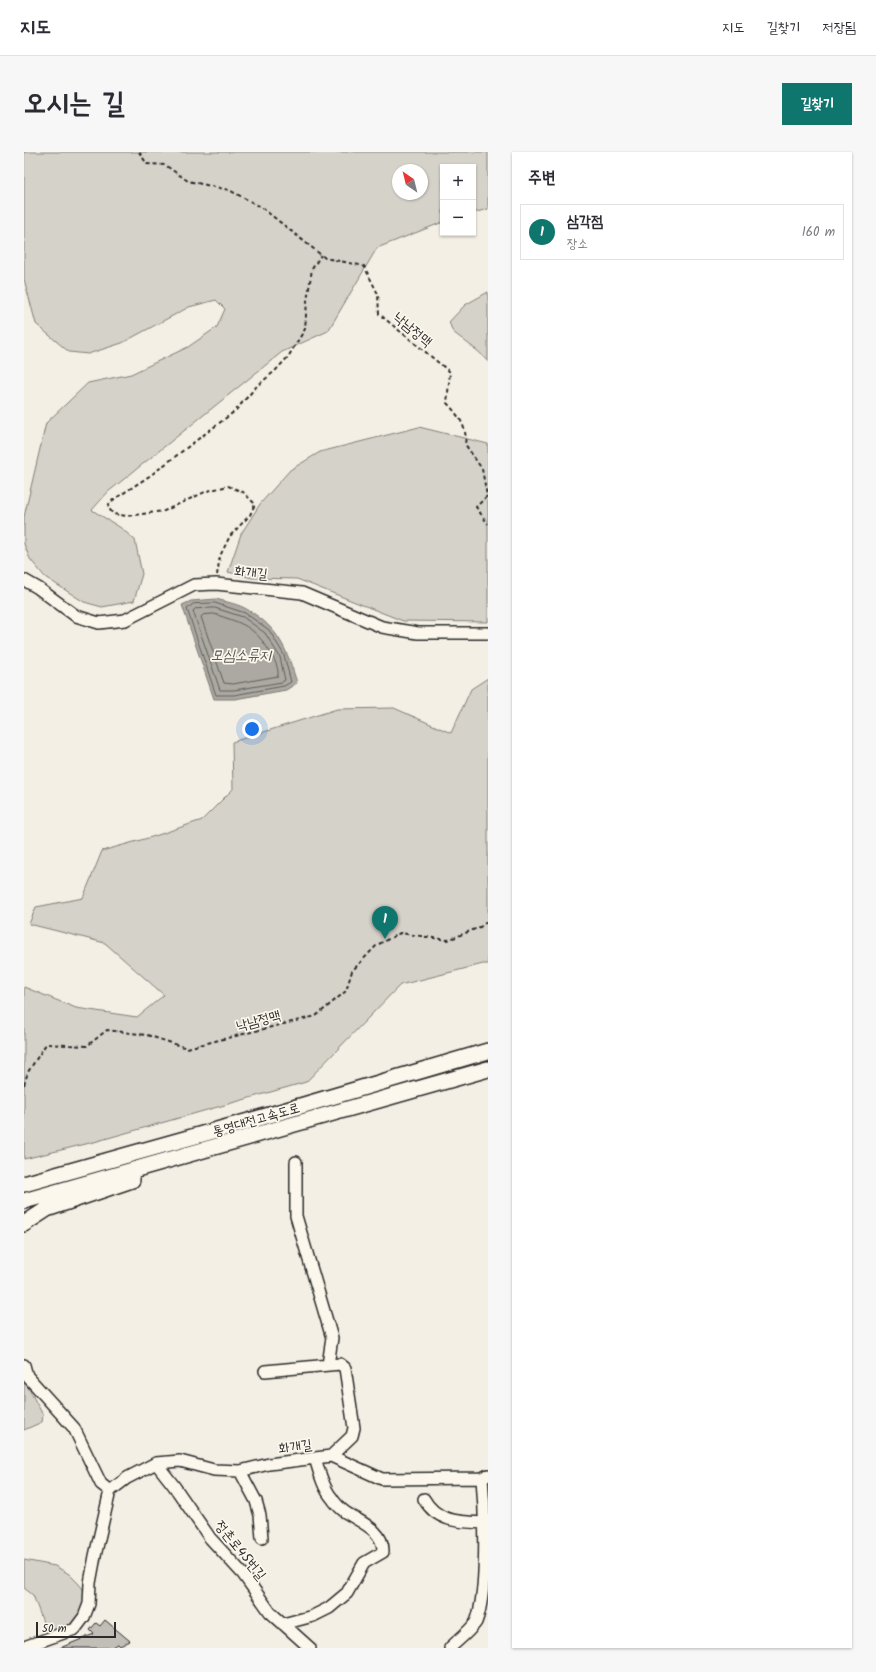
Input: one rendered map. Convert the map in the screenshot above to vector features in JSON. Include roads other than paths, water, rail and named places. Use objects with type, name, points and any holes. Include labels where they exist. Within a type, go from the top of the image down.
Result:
[{"type":"highway","name":"통영대전고속도로","points":[[27,1183],[249,1121],[488,1051]]},
{"type":"highway","name":"통영대전고속도로","points":[[24,1201],[488,1069]]},
{"type":"highway","points":[[24,1224],[47,1209],[305,1121]]},
{"type":"street","name":"화개길","points":[[24,580],[38,588],[76,616],[99,623],[124,620],[194,585],[216,584],[302,593],[382,627],[418,632],[488,633]]},
{"type":"street","points":[[296,1162],[296,1216],[332,1338],[328,1365]]},
{"type":"street","points":[[265,1371],[340,1364],[345,1368],[354,1428],[352,1436],[331,1456]]},
{"type":"street","points":[[24,1365],[28,1376],[74,1428],[102,1484],[110,1491],[90,1582],[89,1604],[84,1617],[74,1629],[24,1647]]},
{"type":"street","name":"화개길","points":[[110,1491],[127,1478],[156,1463],[180,1461],[214,1470],[240,1471],[269,1464],[331,1456],[382,1479],[485,1476]]},
{"type":"street","points":[[283,1624],[313,1616],[329,1608],[347,1593],[364,1563],[383,1552],[383,1545],[365,1522],[344,1511],[331,1497],[314,1458]]},
{"type":"street","name":"정촌로45번길","points":[[156,1463],[210,1538],[242,1574],[270,1612],[310,1648]]},
{"type":"street","points":[[240,1471],[256,1501],[260,1515],[262,1538]]},
{"type":"street","points":[[450,1648],[476,1622],[486,1596],[488,1540],[486,1523],[485,1476]]},
{"type":"street","points":[[424,1499],[430,1509],[443,1518],[459,1522],[486,1523]]},
{"type":"water","name":"모심소류지","points":[[216,599],[244,608],[267,624],[274,632],[285,650],[297,683],[286,690],[235,699],[214,699],[182,605],[191,601]]},
{"type":"place","name":"삼각점","points":[[385,939]]}]
